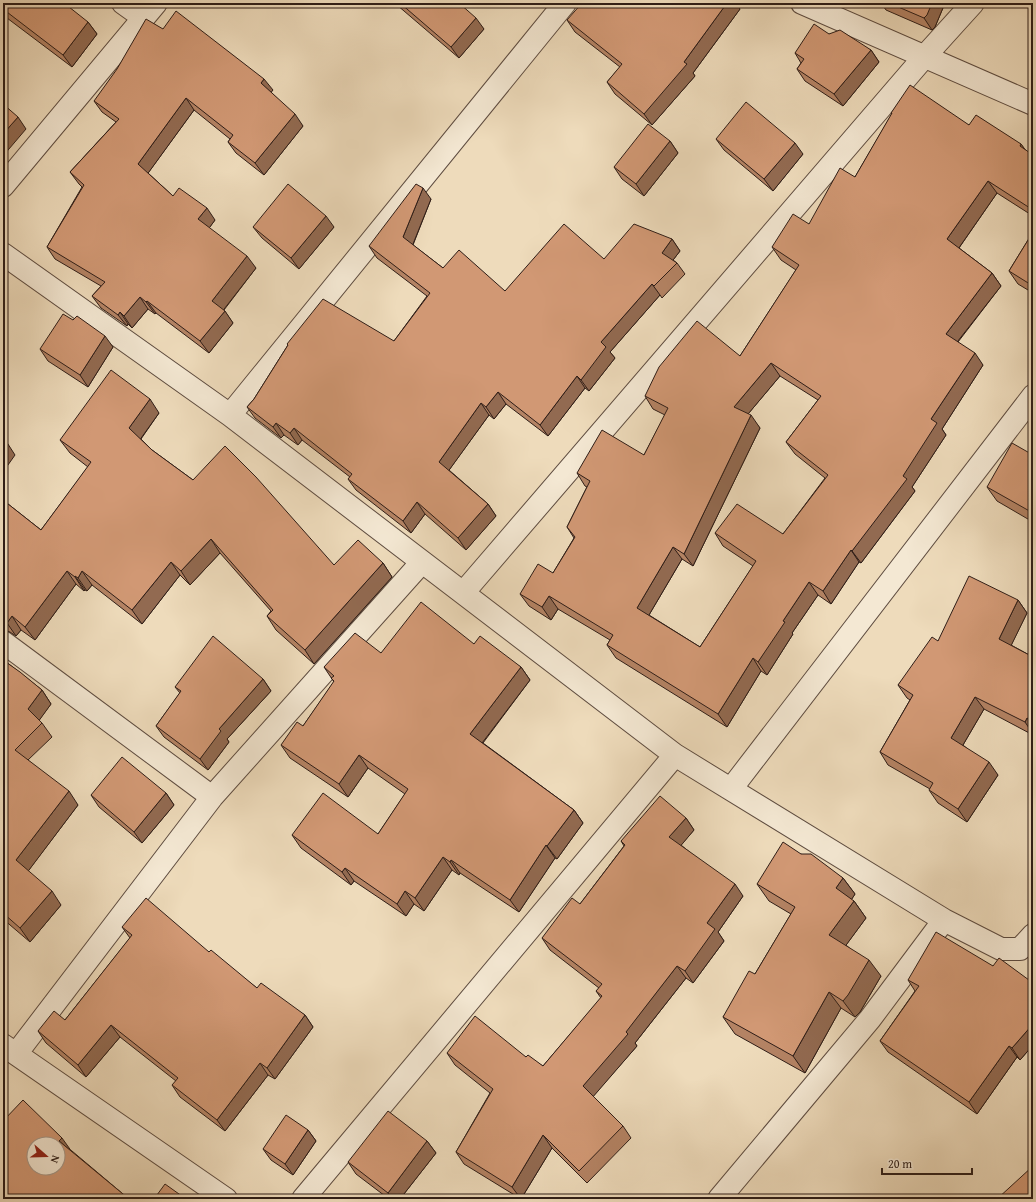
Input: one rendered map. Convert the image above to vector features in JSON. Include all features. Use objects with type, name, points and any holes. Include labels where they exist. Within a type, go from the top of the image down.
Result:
[{"type":"street","points":[[3,186],[150,10],[123,3]]},
{"type":"street","points":[[230,415],[565,3]]},
{"type":"street","points":[[802,3],[1033,104]]},
{"type":"street","points":[[463,593],[972,3]]},
{"type":"street","points":[[3,254],[230,415],[675,755],[944,920],[1001,948],[1020,949],[1033,935]]},
{"type":"street","points":[[731,789],[1033,396]]},
{"type":"street","points":[[226,1199],[10,1050],[212,797],[422,562]]},
{"type":"street","points":[[3,642],[212,797]]},
{"type":"street","points":[[304,1199],[675,755]]},
{"type":"street","points":[[719,1199],[870,1019],[944,920]]},
{"type":"building","points":[[3,3],[64,3],[88,22],[63,55],[3,9]]},
{"type":"building","points":[[400,3],[459,3],[476,18],[451,47]]},
{"type":"building","points":[[582,3],[727,3],[684,62],[687,64],[644,114],[607,82],[622,64],[567,20]]},
{"type":"building","points":[[889,3],[932,3],[927,15],[924,18]]},
{"type":"building","points":[[176,11],[264,79],[261,83],[295,114],[255,163],[228,142],[233,135],[186,98],[138,164],[173,196],[179,188],[207,208],[198,219],[247,256],[212,301],[225,311],[200,341],[140,297],[124,316],[120,312],[118,315],[92,296],[105,282],[47,247],[84,185],[70,172],[119,119],[94,101],[117,69],[146,19],[163,29]]},
{"type":"building","points":[[814,24],[829,34],[840,30],[871,50],[834,94],[797,69],[804,59],[795,53]]},
{"type":"building","points":[[910,85],[969,125],[976,115],[1021,144],[1020,146],[1033,155],[1033,210],[988,181],[947,239],[992,273],[946,334],[975,353],[931,419],[937,423],[903,476],[907,479],[852,551],[851,550],[823,591],[809,582],[783,621],[785,622],[758,662],[753,658],[718,714],[607,645],[613,635],[549,596],[542,607],[520,594],[538,564],[553,573],[575,537],[567,527],[590,481],[577,473],[602,430],[644,455],[668,408],[645,396],[659,367],[697,321],[740,356],[799,265],[772,247],[793,214],[809,224],[840,168],[855,177],[891,113]],"holes":[[[771,363],[821,396],[786,442],[828,475],[783,534],[737,504],[715,533],[756,561],[700,647],[637,608],[673,547],[684,554],[751,415],[734,407]]]},
{"type":"building","points":[[746,102],[795,143],[764,179],[716,139]]},
{"type":"building","points":[[3,104],[18,117],[3,134]]},
{"type":"building","points":[[648,124],[670,141],[636,184],[614,167]]},
{"type":"building","points":[[288,184],[326,216],[291,258],[253,227]]},
{"type":"building","points":[[416,184],[423,188],[403,237],[443,268],[459,250],[505,291],[564,224],[604,259],[634,224],[672,239],[662,253],[677,263],[654,286],[652,284],[601,342],[606,347],[581,380],[577,376],[540,425],[498,392],[486,407],[481,403],[439,462],[488,504],[458,538],[417,502],[403,521],[348,479],[352,474],[294,428],[290,433],[276,423],[273,427],[247,407],[254,399],[288,345],[287,344],[323,299],[394,341],[430,293],[369,246]]},
{"type":"building","points":[[1033,232],[1033,286],[1009,271]]},
{"type":"building","points":[[63,314],[73,320],[77,316],[105,336],[80,375],[40,349]]},
{"type":"building","points":[[111,370],[150,399],[129,428],[152,450],[193,480],[225,446],[256,477],[334,565],[358,540],[383,563],[305,650],[267,616],[273,610],[211,539],[181,571],[171,562],[132,610],[82,571],[78,578],[67,571],[25,627],[12,616],[7,623],[3,620],[3,500],[41,530],[91,462],[60,440]]},
{"type":"building","points":[[1012,443],[1033,455],[1033,513],[987,487]]},
{"type":"building","points":[[969,576],[1018,600],[999,639],[1033,657],[1033,721],[1027,718],[1025,722],[975,697],[951,738],[989,762],[958,809],[929,790],[933,783],[880,752],[913,695],[898,685],[932,637],[938,641]]},
{"type":"building","points":[[421,602],[474,644],[480,636],[521,667],[470,734],[574,810],[547,846],[546,845],[510,900],[451,860],[450,862],[443,857],[415,898],[405,891],[397,904],[345,868],[342,872],[292,835],[323,793],[378,834],[408,789],[359,755],[339,784],[281,745],[297,722],[303,726],[334,681],[331,678],[334,676],[324,667],[355,633],[381,653]]},
{"type":"building","points":[[213,636],[263,679],[219,729],[221,731],[200,759],[156,726],[181,691],[175,687]]},
{"type":"building","points":[[3,660],[42,690],[28,709],[42,723],[15,750],[69,791],[16,860],[52,891],[20,928],[3,913]]},
{"type":"building","points":[[122,757],[166,793],[134,832],[91,795]]},
{"type":"building","points":[[660,796],[686,818],[669,837],[735,884],[707,923],[715,929],[685,971],[677,966],[626,1032],[628,1034],[583,1086],[623,1126],[579,1171],[543,1135],[512,1187],[456,1152],[493,1089],[447,1053],[475,1016],[526,1057],[528,1055],[543,1066],[602,996],[596,991],[602,984],[542,938],[572,898],[580,904],[625,845],[621,841]]},
{"type":"building","points":[[783,842],[801,854],[811,854],[843,878],[836,888],[854,901],[829,935],[869,960],[843,1001],[829,992],[793,1056],[723,1017],[749,971],[755,974],[795,907],[757,884]]},
{"type":"building","points":[[146,898],[209,952],[211,950],[257,988],[261,983],[305,1015],[267,1068],[260,1063],[217,1120],[172,1085],[178,1078],[111,1025],[78,1065],[38,1031],[54,1011],[65,1020],[132,935],[122,927]]},
{"type":"building","points":[[936,932],[993,966],[999,958],[1033,983],[1033,1024],[1012,1048],[1009,1046],[969,1102],[880,1041],[919,986],[908,980]]},
{"type":"building","points":[[23,1100],[60,1136],[26,1136],[26,1176],[66,1176],[66,1147],[129,1199],[13,1199],[3,1190],[3,1121]]},
{"type":"building","points":[[388,1111],[427,1141],[388,1193],[348,1162]]},
{"type":"building","points":[[286,1115],[308,1130],[285,1164],[263,1149]]},
{"type":"building","points":[[1033,1166],[1033,1199],[997,1199]]},
{"type":"building","points":[[165,1184],[186,1199],[154,1199]]}]
